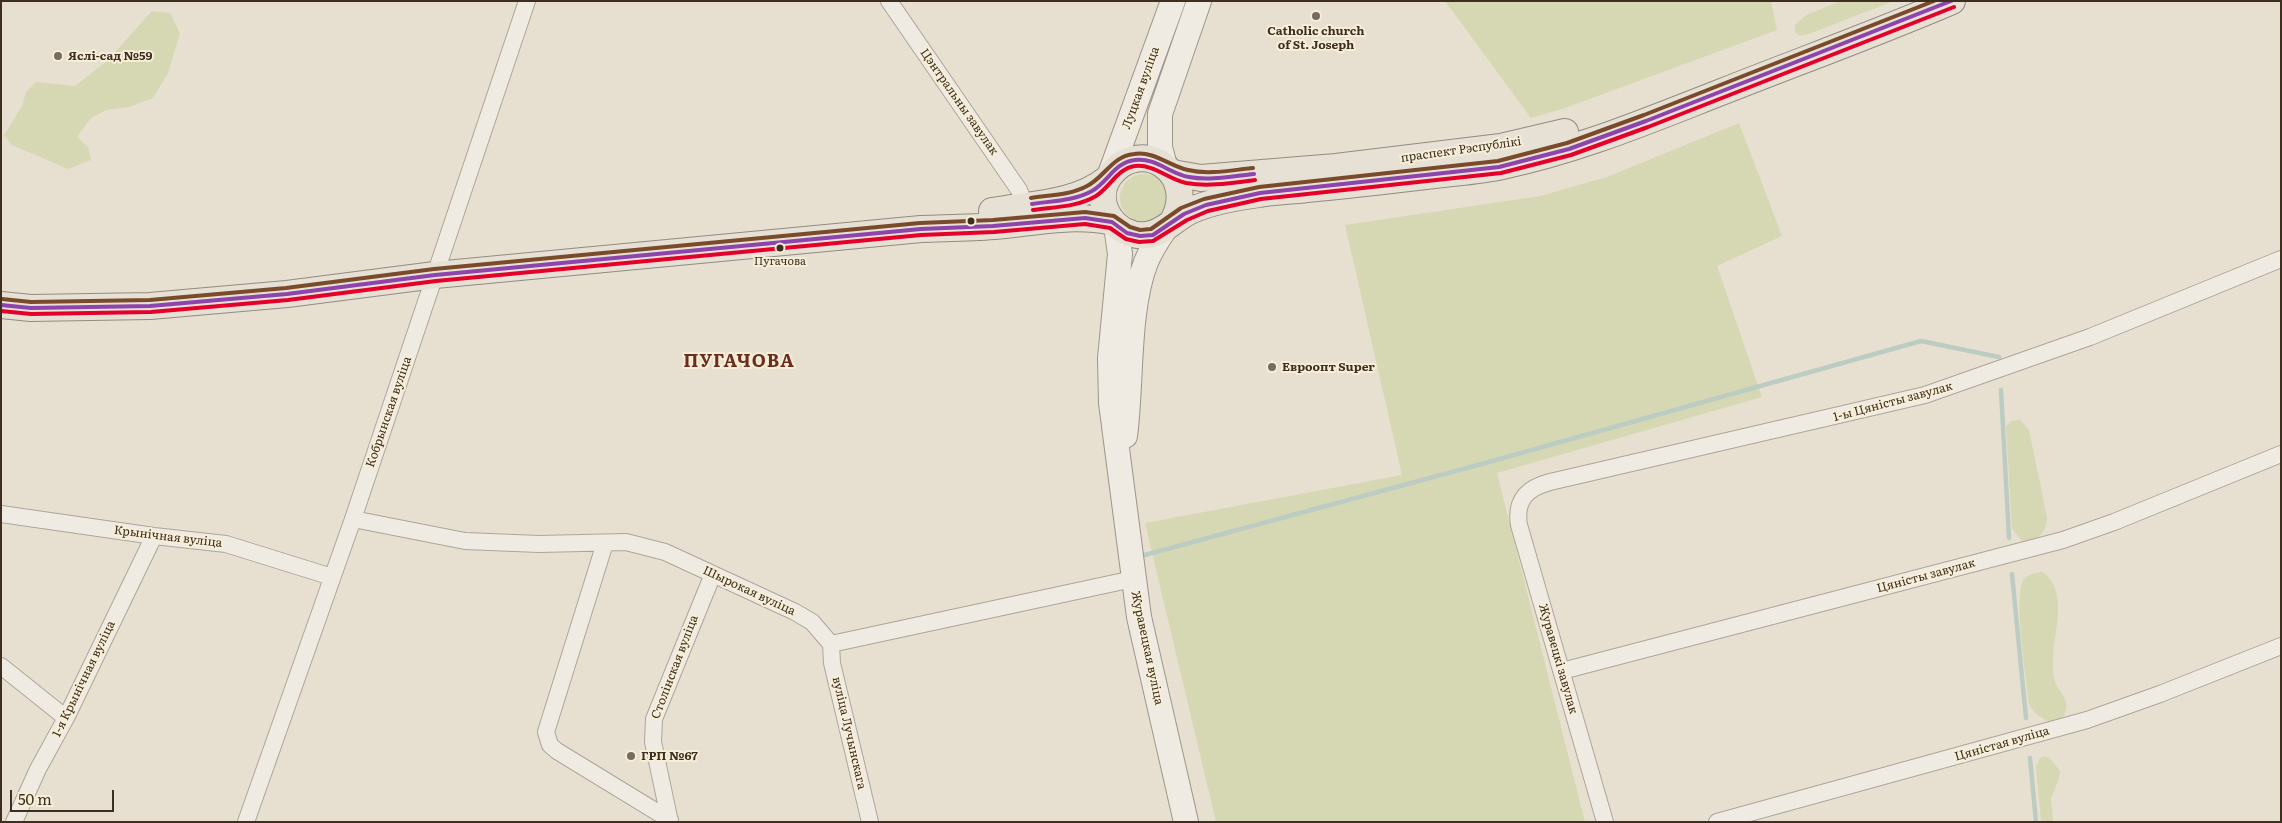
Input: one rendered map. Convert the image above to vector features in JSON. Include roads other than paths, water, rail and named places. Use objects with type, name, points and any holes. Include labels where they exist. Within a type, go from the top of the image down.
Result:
[{"type":"main road","name":"праспект Рэспублікі","points":[[921,229],[1025,205],[1081,195],[1098,187],[1119,166],[1130,160],[1142,158],[1154,160],[1169,170],[1201,178],[1336,167],[1501,147],[1567,132],[1613,117],[1906,1]]},
{"type":"main road","name":"праспект Рэспублікі","points":[[921,229],[993,226],[1095,218],[1114,224],[1127,233],[1140,236],[1153,235],[1206,205],[1260,193],[1499,167],[1560,151],[1646,122],[1952,1]]},
{"type":"main road","points":[[1169,170],[1179,185],[1181,197],[1179,210],[1169,225]]},
{"type":"main road","points":[[1109,177],[1104,190],[1103,201],[1106,212],[1114,224]]},
{"type":"main road","points":[[1,305],[30,308],[150,306],[287,294],[435,275],[921,229]]},
{"type":"street","name":"Кобрынская вуліца","points":[[246,822],[353,519],[527,1]]},
{"type":"street","name":"Цэнтральны завулак","points":[[889,1],[1020,190],[1025,205]]},
{"type":"street","name":"Луцкая вуліца","points":[[1109,177],[1173,1]]},
{"type":"street","name":"Луцкая вуліца","points":[[1169,170],[1160,146],[1160,114],[1199,1]]},
{"type":"street","name":"Журавецкая вуліца","points":[[1114,224],[1120,254],[1110,358],[1111,403],[1133,579],[1147,653],[1186,822]]},
{"type":"street","name":"Журавецкая вуліца","points":[[1120,473],[1128,412],[1132,334],[1138,291],[1145,263],[1169,225]]},
{"type":"street","name":"1-ы Цяністы завулак","points":[[1522,497],[1528,491],[1542,484],[1925,395],[2090,337],[2281,259]]},
{"type":"street","name":"Цяністы завулак","points":[[1562,671],[2063,540],[2114,522],[2281,454]]},
{"type":"street","name":"Журавецкі завулак","points":[[1522,497],[1518,509],[1519,525],[1605,822]]},
{"type":"street","name":"Крынічная вуліца","points":[[1,514],[154,536],[226,544],[332,577]]},
{"type":"street","name":"Шырокая вуліца","points":[[353,519],[465,541],[514,544],[626,542],[652,548],[803,617],[819,629],[831,644]]},
{"type":"street","name":"1-я Крынічная вуліца","points":[[14,822],[38,769],[66,718],[154,536]]},
{"type":"street","points":[[605,543],[546,732],[548,740],[557,751],[670,821]]},
{"type":"street","name":"Столінская вуліца","points":[[670,821],[653,742],[654,719],[712,574]]},
{"type":"street","points":[[831,644],[1133,579]]},
{"type":"street","name":"вуліца Лучынскага","points":[[831,644],[832,662],[870,822]]},
{"type":"street","name":"Цяністая вуліца","points":[[1717,822],[2086,720],[2160,694],[2281,646]]},
{"type":"street","points":[[1,666],[66,718]]},
{"type":"waterway","points":[[1141,556],[1489,462],[1921,341],[1999,357]]},
{"type":"waterway","points":[[2001,390],[2009,538]]},
{"type":"waterway","points":[[2012,574],[2026,718]]},
{"type":"waterway","points":[[2030,758],[2036,822]]},
{"type":"place","name":"Catholic church of St. Joseph","points":[[1316,16]]},
{"type":"place","name":"Яслі-сад №59","points":[[58,56]]},
{"type":"place","name":"Пугачова","points":[[780,248]]},
{"type":"place","name":"Евроопт Super","points":[[1272,367]]},
{"type":"place","name":"ГРП №67","points":[[631,756]]},
{"type":"district","name":"ПУГАЧОВА","points":[[739,362]]}]
